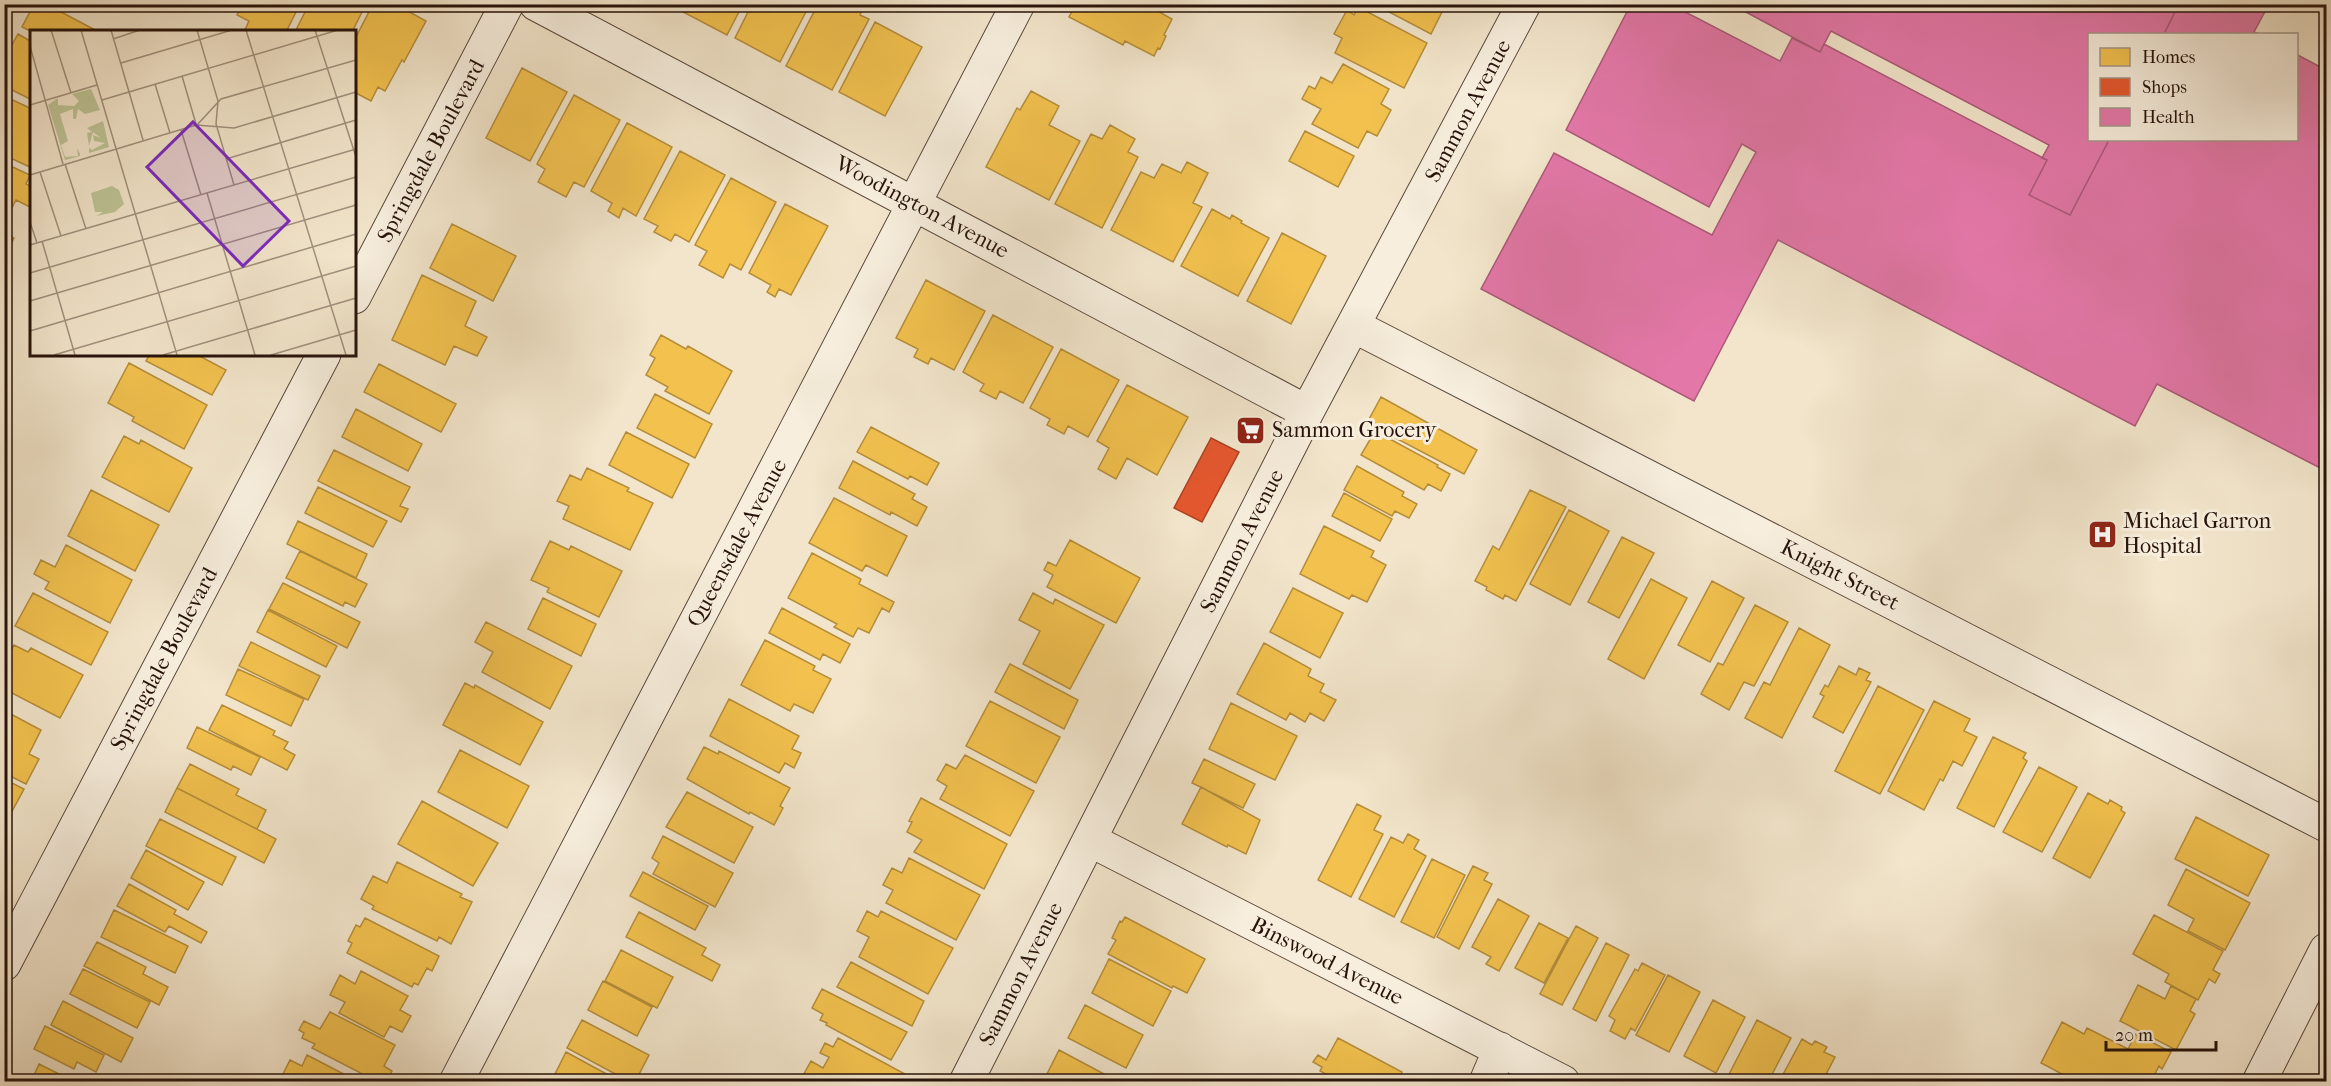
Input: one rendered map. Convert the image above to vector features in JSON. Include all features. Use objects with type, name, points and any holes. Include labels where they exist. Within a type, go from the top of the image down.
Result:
[{"type":"street","name":"Springdale Boulevard","points":[[356,293],[507,4]]},
{"type":"street","name":"Woodington Avenue","points":[[536,4],[1307,412]]},
{"type":"street","name":"Queensdale Avenue","points":[[456,1082],[1018,4]]},
{"type":"street","name":"Sammon Avenue","points":[[966,1082],[1307,412],[1524,4]]},
{"type":"street","name":"Knight Street","points":[[1354,326],[2326,825]]},
{"type":"street","name":"Springdale Boulevard","points":[[4,964],[323,356]]},
{"type":"street","name":"Binswood Avenue","points":[[1090,840],[1563,1082]]},
{"type":"street","points":[[2259,1082],[2326,950]]},
{"type":"street","points":[[1486,1082],[1500,1049]]},
{"type":"building: Homes","points":[[34,4],[46,4],[95,30],[30,31],[22,27]]},
{"type":"building: Homes","points":[[243,4],[300,4],[287,30],[245,30],[249,21],[237,15]]},
{"type":"building: Homes","points":[[309,4],[366,4],[353,30],[296,30]]},
{"type":"building: Homes","points":[[373,4],[395,4],[426,21],[385,91],[378,87],[371,101],[356,93],[356,37]]},
{"type":"building: Homes","points":[[687,4],[743,4],[727,35],[683,12]]},
{"type":"building: Homes","points":[[752,4],[810,4],[780,62],[735,38]]},
{"type":"building: Homes","points":[[818,4],[841,4],[847,8],[849,4],[865,4],[860,15],[869,19],[832,90],[786,66]]},
{"type":"building: Homes","points":[[1076,4],[1145,4],[1172,19],[1160,49],[1158,48],[1154,56],[1125,41],[1123,45],[1069,17]]},
{"type":"building: Homes","points":[[1374,4],[1446,4],[1431,34]]},
{"type":"building: Homes","points":[[1358,7],[1427,43],[1404,88],[1335,53],[1342,38],[1334,34],[1347,10],[1354,15]]},
{"type":"building: Homes","points":[[875,22],[922,47],[885,116],[839,92]]},
{"type":"building: Homes","points":[[18,34],[30,41],[30,99],[4,86],[4,59]]},
{"type":"building: Homes","points":[[1343,64],[1389,89],[1381,104],[1391,110],[1377,136],[1367,131],[1358,148],[1312,124],[1321,109],[1302,99],[1309,86],[1315,89],[1321,77],[1332,83]]},
{"type":"building: Homes","points":[[522,68],[567,92],[530,161],[486,138]]},
{"type":"building: Homes","points":[[1031,91],[1059,106],[1049,125],[1080,141],[1049,200],[986,167],[1017,108],[1020,110]]},
{"type":"building: Homes","points":[[574,95],[620,120],[584,187],[574,182],[566,197],[538,182],[545,169],[537,164]]},
{"type":"building: Homes","points":[[4,96],[30,108],[30,167],[4,155]]},
{"type":"building: Homes","points":[[627,123],[672,147],[636,216],[623,208],[619,218],[608,211],[612,203],[591,191]]},
{"type":"building: Homes","points":[[1110,125],[1135,139],[1128,152],[1138,157],[1102,228],[1055,204],[1091,134],[1102,139]]},
{"type":"building: Homes","points":[[1305,131],[1354,156],[1338,187],[1289,161]]},
{"type":"building: Homes","points":[[680,151],[725,175],[689,242],[675,234],[671,241],[654,232],[658,226],[644,219]]},
{"type":"building: Homes","points":[[1187,162],[1208,173],[1193,203],[1202,207],[1173,262],[1111,230],[1141,172],[1154,178],[1162,164],[1181,173]]},
{"type":"building: Homes","points":[[4,163],[30,175],[26,184],[30,186],[30,207],[16,200],[5,222]]},
{"type":"building: Homes","points":[[731,178],[776,202],[741,270],[730,264],[723,278],[699,265],[707,251],[695,245]]},
{"type":"building: Homes","points":[[785,204],[828,226],[791,295],[779,289],[775,297],[767,292],[771,285],[749,273]]},
{"type":"building: Homes","points":[[1212,209],[1230,219],[1232,215],[1242,221],[1241,223],[1269,238],[1238,296],[1181,266]]},
{"type":"building: Homes","points":[[452,224],[516,256],[493,301],[430,268]]},
{"type":"building: Homes","points":[[4,233],[14,238],[4,259]]},
{"type":"building: Homes","points":[[1282,233],[1326,256],[1291,324],[1247,301]]},
{"type":"building: Homes","points":[[422,275],[476,301],[465,326],[487,337],[477,356],[454,346],[445,365],[392,340]]},
{"type":"building: Homes","points":[[926,280],[985,311],[954,370],[931,358],[928,364],[914,357],[918,349],[896,338]]},
{"type":"building: Homes","points":[[993,315],[1053,347],[1023,403],[1000,391],[996,399],[980,391],[984,384],[963,372]]},
{"type":"building: Homes","points":[[661,335],[686,349],[688,346],[732,371],[709,414],[665,391],[668,387],[646,375],[655,358],[650,355]]},
{"type":"building: Homes","points":[[1061,349],[1119,380],[1088,437],[1068,426],[1064,434],[1047,425],[1050,419],[1030,408]]},
{"type":"building: Homes","points":[[149,356],[200,356],[226,370],[212,395],[146,361]]},
{"type":"building: Homes","points":[[129,363],[207,405],[184,449],[132,421],[134,417],[108,403]]},
{"type":"building: Homes","points":[[379,364],[456,404],[441,432],[364,392]]},
{"type":"building: Homes","points":[[1127,385],[1188,417],[1157,475],[1127,458],[1116,479],[1098,469],[1109,448],[1097,441]]},
{"type":"building: Homes","points":[[655,394],[712,424],[695,458],[637,428]]},
{"type":"building: Homes","points":[[1381,397],[1477,450],[1464,474],[1367,423]]},
{"type":"building: Homes","points":[[356,409],[422,444],[408,471],[342,437]]},
{"type":"building: Homes","points":[[871,427],[939,463],[927,485],[910,476],[908,479],[857,452]]},
{"type":"building: Homes","points":[[1375,431],[1438,465],[1437,467],[1450,474],[1441,491],[1428,484],[1424,490],[1361,455]]},
{"type":"building: Homes","points":[[626,432],[689,464],[672,498],[609,465]]},
{"type":"building: Homes","points":[[124,436],[139,444],[141,440],[192,468],[169,512],[102,477]]},
{"type":"building: Homes","points":[[334,450],[410,487],[400,506],[408,509],[401,522],[318,481]]},
{"type":"building: Homes","points":[[853,461],[915,494],[912,499],[927,507],[917,526],[891,512],[890,515],[839,488]]},
{"type":"building: Homes","points":[[1357,466],[1404,492],[1402,496],[1417,504],[1409,518],[1395,511],[1392,516],[1344,490]]},
{"type":"building: Homes","points":[[587,468],[629,488],[627,491],[653,503],[630,550],[563,519],[569,506],[557,501],[570,475],[581,480]]},
{"type":"building: Homes","points":[[318,487],[387,521],[373,547],[305,513]]},
{"type":"building: Homes","points":[[91,490],[159,525],[135,571],[68,536]]},
{"type":"building: Homes","points":[[1530,490],[1566,507],[1516,601],[1505,595],[1503,599],[1475,581],[1493,546],[1499,550]]},
{"type":"building: Homes","points":[[1344,493],[1392,519],[1380,541],[1332,516]]},
{"type":"building: Homes","points":[[834,498],[907,536],[887,576],[866,565],[862,571],[809,543]]},
{"type":"building: Homes","points":[[1569,510],[1609,531],[1570,605],[1530,584]]},
{"type":"building: Homes","points":[[298,521],[367,554],[356,578],[287,544]]},
{"type":"building: Homes","points":[[1324,526],[1374,551],[1371,557],[1386,565],[1367,602],[1352,595],[1349,599],[1300,574]]},
{"type":"building: Homes","points":[[1622,537],[1654,553],[1619,618],[1588,602]]},
{"type":"building: Homes","points":[[1070,540],[1140,578],[1116,623],[1047,587],[1053,575],[1044,570],[1048,562],[1056,566]]},
{"type":"building: Homes","points":[[550,541],[569,550],[571,546],[622,571],[599,617],[547,592],[549,588],[531,580]]},
{"type":"building: Homes","points":[[66,545],[132,580],[110,623],[45,589],[49,582],[34,574],[41,560],[55,567]]},
{"type":"building: Homes","points":[[300,551],[367,584],[355,607],[345,602],[343,606],[286,578]]},
{"type":"building: Homes","points":[[812,553],[861,579],[859,584],[894,602],[889,612],[882,608],[869,633],[858,628],[853,637],[834,627],[837,624],[788,598]]},
{"type":"building: Homes","points":[[1651,579],[1687,598],[1644,679],[1608,659]]},
{"type":"building: Homes","points":[[1712,581],[1744,598],[1710,662],[1678,645]]},
{"type":"building: Homes","points":[[283,583],[360,622],[347,648],[269,609]]},
{"type":"building: Homes","points":[[1293,588],[1343,613],[1320,658],[1270,632]]},
{"type":"building: Homes","points":[[33,593],[108,632],[91,665],[15,626]]},
{"type":"building: Homes","points":[[1033,593],[1053,604],[1055,599],[1104,625],[1070,689],[1023,664],[1040,631],[1019,620]]},
{"type":"building: Homes","points":[[543,598],[596,624],[581,656],[528,629]]},
{"type":"building: Homes","points":[[1755,605],[1788,622],[1754,686],[1744,682],[1729,710],[1701,694],[1718,663],[1723,665]]},
{"type":"building: Homes","points":[[782,608],[850,644],[840,663],[823,654],[820,660],[769,633]]},
{"type":"building: Homes","points":[[268,610],[337,646],[326,667],[257,632]]},
{"type":"building: Homes","points":[[486,622],[572,666],[550,709],[482,672],[493,652],[475,642]]},
{"type":"building: Homes","points":[[1799,628],[1830,645],[1782,738],[1745,718],[1764,682],[1770,685]]},
{"type":"building: Homes","points":[[765,640],[815,666],[813,670],[831,679],[813,713],[794,704],[790,711],[741,685]]},
{"type":"building: Homes","points":[[251,642],[320,676],[308,700],[239,666]]},
{"type":"building: Homes","points":[[1264,643],[1311,669],[1308,676],[1324,684],[1320,692],[1336,700],[1324,721],[1310,713],[1305,722],[1290,713],[1286,720],[1237,694]]},
{"type":"building: Homes","points":[[14,645],[28,652],[31,648],[83,675],[60,718],[8,691],[10,688],[4,686],[4,659],[6,660]]},
{"type":"building: Homes","points":[[1010,664],[1078,700],[1064,729],[995,692]]},
{"type":"building: Homes","points":[[1839,666],[1856,675],[1859,668],[1870,673],[1866,680],[1871,682],[1843,733],[1813,717],[1824,696],[1820,694],[1825,685],[1828,687]]},
{"type":"building: Homes","points":[[238,669],[304,699],[291,726],[226,695]]},
{"type":"building: Homes","points":[[465,683],[474,688],[475,685],[543,722],[520,765],[443,725]]},
{"type":"building: Homes","points":[[1878,686],[1924,710],[1880,794],[1835,771]]},
{"type":"building: Homes","points":[[729,699],[799,736],[792,749],[801,753],[794,768],[785,763],[779,773],[710,736]]},
{"type":"building: Homes","points":[[990,701],[1060,737],[1036,783],[966,746]]},
{"type":"building: Homes","points":[[1934,701],[1970,719],[1964,731],[1977,737],[1962,766],[1953,761],[1943,781],[1940,779],[1924,810],[1888,791]]},
{"type":"building: Homes","points":[[1231,703],[1297,736],[1275,780],[1209,749]]},
{"type":"building: Homes","points":[[222,705],[275,731],[273,735],[288,742],[284,749],[295,755],[287,770],[209,730]]},
{"type":"building: Homes","points":[[7,712],[41,730],[29,754],[39,759],[26,784],[4,773],[4,716]]},
{"type":"building: Homes","points":[[197,727],[260,757],[251,775],[233,766],[231,770],[187,748]]},
{"type":"building: Homes","points":[[1993,737],[2026,753],[2023,758],[2027,761],[1994,827],[1957,808]]},
{"type":"building: Homes","points":[[704,747],[718,754],[719,751],[790,788],[780,806],[783,808],[774,825],[750,812],[749,814],[687,779]]},
{"type":"building: Homes","points":[[460,750],[529,786],[507,828],[438,792]]},
{"type":"building: Homes","points":[[965,755],[1034,791],[1010,836],[940,799],[947,786],[937,780],[946,764],[956,769]]},
{"type":"building: Homes","points":[[1204,759],[1255,784],[1243,808],[1192,783]]},
{"type":"building: Homes","points":[[190,764],[239,789],[236,795],[266,810],[257,829],[177,788]]},
{"type":"building: Homes","points":[[2039,767],[2077,787],[2042,852],[2003,832]]},
{"type":"building: Homes","points":[[4,779],[24,789],[10,815],[4,812]]},
{"type":"building: Homes","points":[[1201,787],[1260,820],[1246,854],[1182,824]]},
{"type":"building: Homes","points":[[177,788],[276,839],[264,863],[165,812]]},
{"type":"building: Homes","points":[[687,792],[753,827],[734,863],[666,827]]},
{"type":"building: Homes","points":[[2088,793],[2108,804],[2110,800],[2122,807],[2121,810],[2125,813],[2090,878],[2053,858]]},
{"type":"building: Homes","points":[[921,798],[1007,844],[984,889],[914,852],[922,840],[907,832],[912,822],[909,821]]},
{"type":"building: Homes","points":[[422,801],[498,843],[473,886],[398,844]]},
{"type":"building: Homes","points":[[1357,804],[1381,816],[1374,830],[1383,834],[1351,897],[1318,880]]},
{"type":"building: Homes","points":[[2196,817],[2269,855],[2248,896],[2175,859]]},
{"type":"building: Homes","points":[[160,819],[236,857],[222,885],[146,846]]},
{"type":"building: Homes","points":[[1408,834],[1419,840],[1414,849],[1426,856],[1394,917],[1359,899],[1391,837],[1403,843]]},
{"type":"building: Homes","points":[[663,836],[733,873],[715,907],[653,874],[659,863],[652,858]]},
{"type":"building: Homes","points":[[146,850],[204,882],[188,910],[131,878]]},
{"type":"building: Homes","points":[[909,858],[980,895],[956,940],[886,903],[893,890],[883,885],[892,868],[902,873]]},
{"type":"building: Homes","points":[[1432,859],[1465,875],[1434,938],[1401,922]]},
{"type":"building: Homes","points":[[397,862],[462,894],[460,897],[472,902],[451,944],[439,937],[437,941],[372,909],[374,906],[361,899],[373,876],[387,883]]},
{"type":"building: Homes","points":[[1473,866],[1488,873],[1484,880],[1492,884],[1459,949],[1437,937]]},
{"type":"building: Homes","points":[[2186,869],[2250,903],[2225,950],[2188,931],[2194,919],[2168,905]]},
{"type":"building: Homes","points":[[643,872],[708,906],[695,930],[630,896]]},
{"type":"building: Homes","points":[[129,884],[176,910],[174,914],[207,932],[201,943],[169,926],[165,932],[117,906]]},
{"type":"building: Homes","points":[[1498,899],[1529,916],[1499,971],[1486,964],[1491,957],[1472,947]]},
{"type":"building: Homes","points":[[114,910],[188,946],[175,973],[101,937]]},
{"type":"building: Homes","points":[[867,911],[878,917],[881,911],[953,948],[928,994],[859,957],[869,937],[857,931]]},
{"type":"building: Homes","points":[[639,912],[706,948],[702,955],[720,965],[712,981],[626,937]]},
{"type":"building: Homes","points":[[2154,915],[2223,951],[2213,970],[2220,974],[2215,983],[2209,979],[2198,1000],[2165,982],[2169,974],[2133,954]]},
{"type":"building: Homes","points":[[1125,917],[1205,959],[1187,993],[1173,986],[1172,988],[1108,954],[1116,940],[1112,938],[1120,921],[1122,922]]},
{"type":"building: Homes","points":[[365,918],[439,956],[432,971],[427,968],[418,985],[414,983],[412,987],[347,953],[352,943],[348,941],[356,925],[360,927]]},
{"type":"building: Homes","points":[[1539,923],[1568,938],[1544,983],[1515,968]]},
{"type":"building: Homes","points":[[1576,926],[1598,938],[1562,1005],[1540,994]]},
{"type":"building: Homes","points":[[97,942],[146,967],[143,974],[168,987],[159,1005],[84,966]]},
{"type":"building: Homes","points":[[1606,943],[1629,955],[1596,1021],[1573,1009]]},
{"type":"building: Homes","points":[[621,950],[673,977],[657,1008],[605,981]]},
{"type":"building: Homes","points":[[1109,959],[1171,991],[1153,1026],[1092,993]]},
{"type":"building: Homes","points":[[851,962],[924,1001],[912,1026],[837,987]]},
{"type":"building: Homes","points":[[1642,963],[1665,975],[1635,1031],[1631,1028],[1625,1039],[1610,1031],[1615,1020],[1609,1016],[1635,969],[1638,971]]},
{"type":"building: Homes","points":[[83,969],[150,1002],[137,1028],[70,994]]},
{"type":"building: Homes","points":[[361,971],[408,996],[400,1010],[411,1016],[402,1032],[390,1026],[384,1037],[339,1013],[345,1002],[330,995],[340,975],[355,984]]},
{"type":"building: Homes","points":[[1668,975],[1700,992],[1669,1052],[1636,1035]]},
{"type":"building: Homes","points":[[603,981],[652,1007],[637,1036],[588,1010]]},
{"type":"building: Homes","points":[[2138,985],[2165,999],[2171,986],[2196,999],[2190,1011],[2195,1014],[2176,1050],[2120,1021]]},
{"type":"building: Homes","points":[[822,989],[907,1032],[891,1060],[820,1020],[823,1014],[812,1008]]},
{"type":"building: Homes","points":[[1713,1000],[1745,1017],[1716,1073],[1684,1056]]},
{"type":"building: Homes","points":[[63,1001],[133,1038],[121,1062],[51,1025]]},
{"type":"building: Homes","points":[[1085,1005],[1143,1035],[1126,1068],[1068,1038]]},
{"type":"building: Homes","points":[[330,1012],[395,1045],[384,1066],[392,1071],[387,1080],[378,1076],[376,1081],[312,1048],[315,1044],[302,1038],[304,1033],[299,1030],[304,1021],[320,1029]]},
{"type":"building: Homes","points":[[582,1020],[649,1055],[635,1082],[630,1082],[567,1048]]},
{"type":"building: Homes","points":[[1757,1020],[1791,1038],[1768,1082],[1728,1082],[1726,1080]]},
{"type":"building: Homes","points":[[2062,1022],[2084,1034],[2087,1028],[2128,1049],[2136,1034],[2171,1052],[2162,1069],[2159,1066],[2151,1082],[2077,1082],[2041,1063]]},
{"type":"building: Homes","points":[[45,1026],[104,1055],[96,1072],[77,1062],[74,1069],[34,1049]]},
{"type":"building: Homes","points":[[838,1038],[905,1074],[901,1082],[800,1081],[811,1061],[823,1068],[829,1057],[820,1053],[825,1043],[833,1047]]},
{"type":"building: Homes","points":[[1338,1038],[1402,1072],[1397,1082],[1341,1082],[1320,1071],[1322,1067],[1313,1062],[1318,1055],[1326,1060]]},
{"type":"building: Homes","points":[[1802,1039],[1812,1045],[1815,1041],[1827,1047],[1824,1052],[1835,1057],[1822,1082],[1779,1082]]},
{"type":"building: Homes","points":[[1059,1050],[1119,1082],[1043,1082]]},
{"type":"building: Homes","points":[[566,1052],[614,1078],[611,1082],[551,1082]]},
{"type":"building: Homes","points":[[307,1055],[359,1082],[279,1082],[290,1060],[302,1066]]},
{"type":"building: Homes","points":[[39,1064],[75,1082],[31,1082]]},
{"type":"building: Shops","points":[[1211,438],[1239,452],[1202,522],[1174,508]]},
{"type":"building: Health","name":"Michael Garron Hospital","points":[[1631,4],[1670,4],[1780,61],[1792,38],[1820,52],[1824,44],[2047,160],[2029,195],[2070,215],[2108,141],[2298,141],[2298,55],[2326,70],[2326,471],[2157,384],[2135,426],[1778,240],[1694,401],[1481,289],[1554,153],[1712,235],[1756,152],[1742,144],[1709,207],[1566,130]]},
{"type":"building: Health","points":[[1731,4],[2179,4],[2164,33],[2088,33],[2088,141],[2108,141],[2070,215],[2029,195],[2047,160],[2042,158],[2049,145],[1831,31],[1820,52]]},
{"type":"building: Health","points":[[2179,4],[2269,4],[2254,32],[2256,33],[2164,33]]},
{"type":"place","name":"Sammon Grocery","points":[[1251,430]]},
{"type":"place","name":"Michael Garron Hospital","points":[[2102,534]]}]
